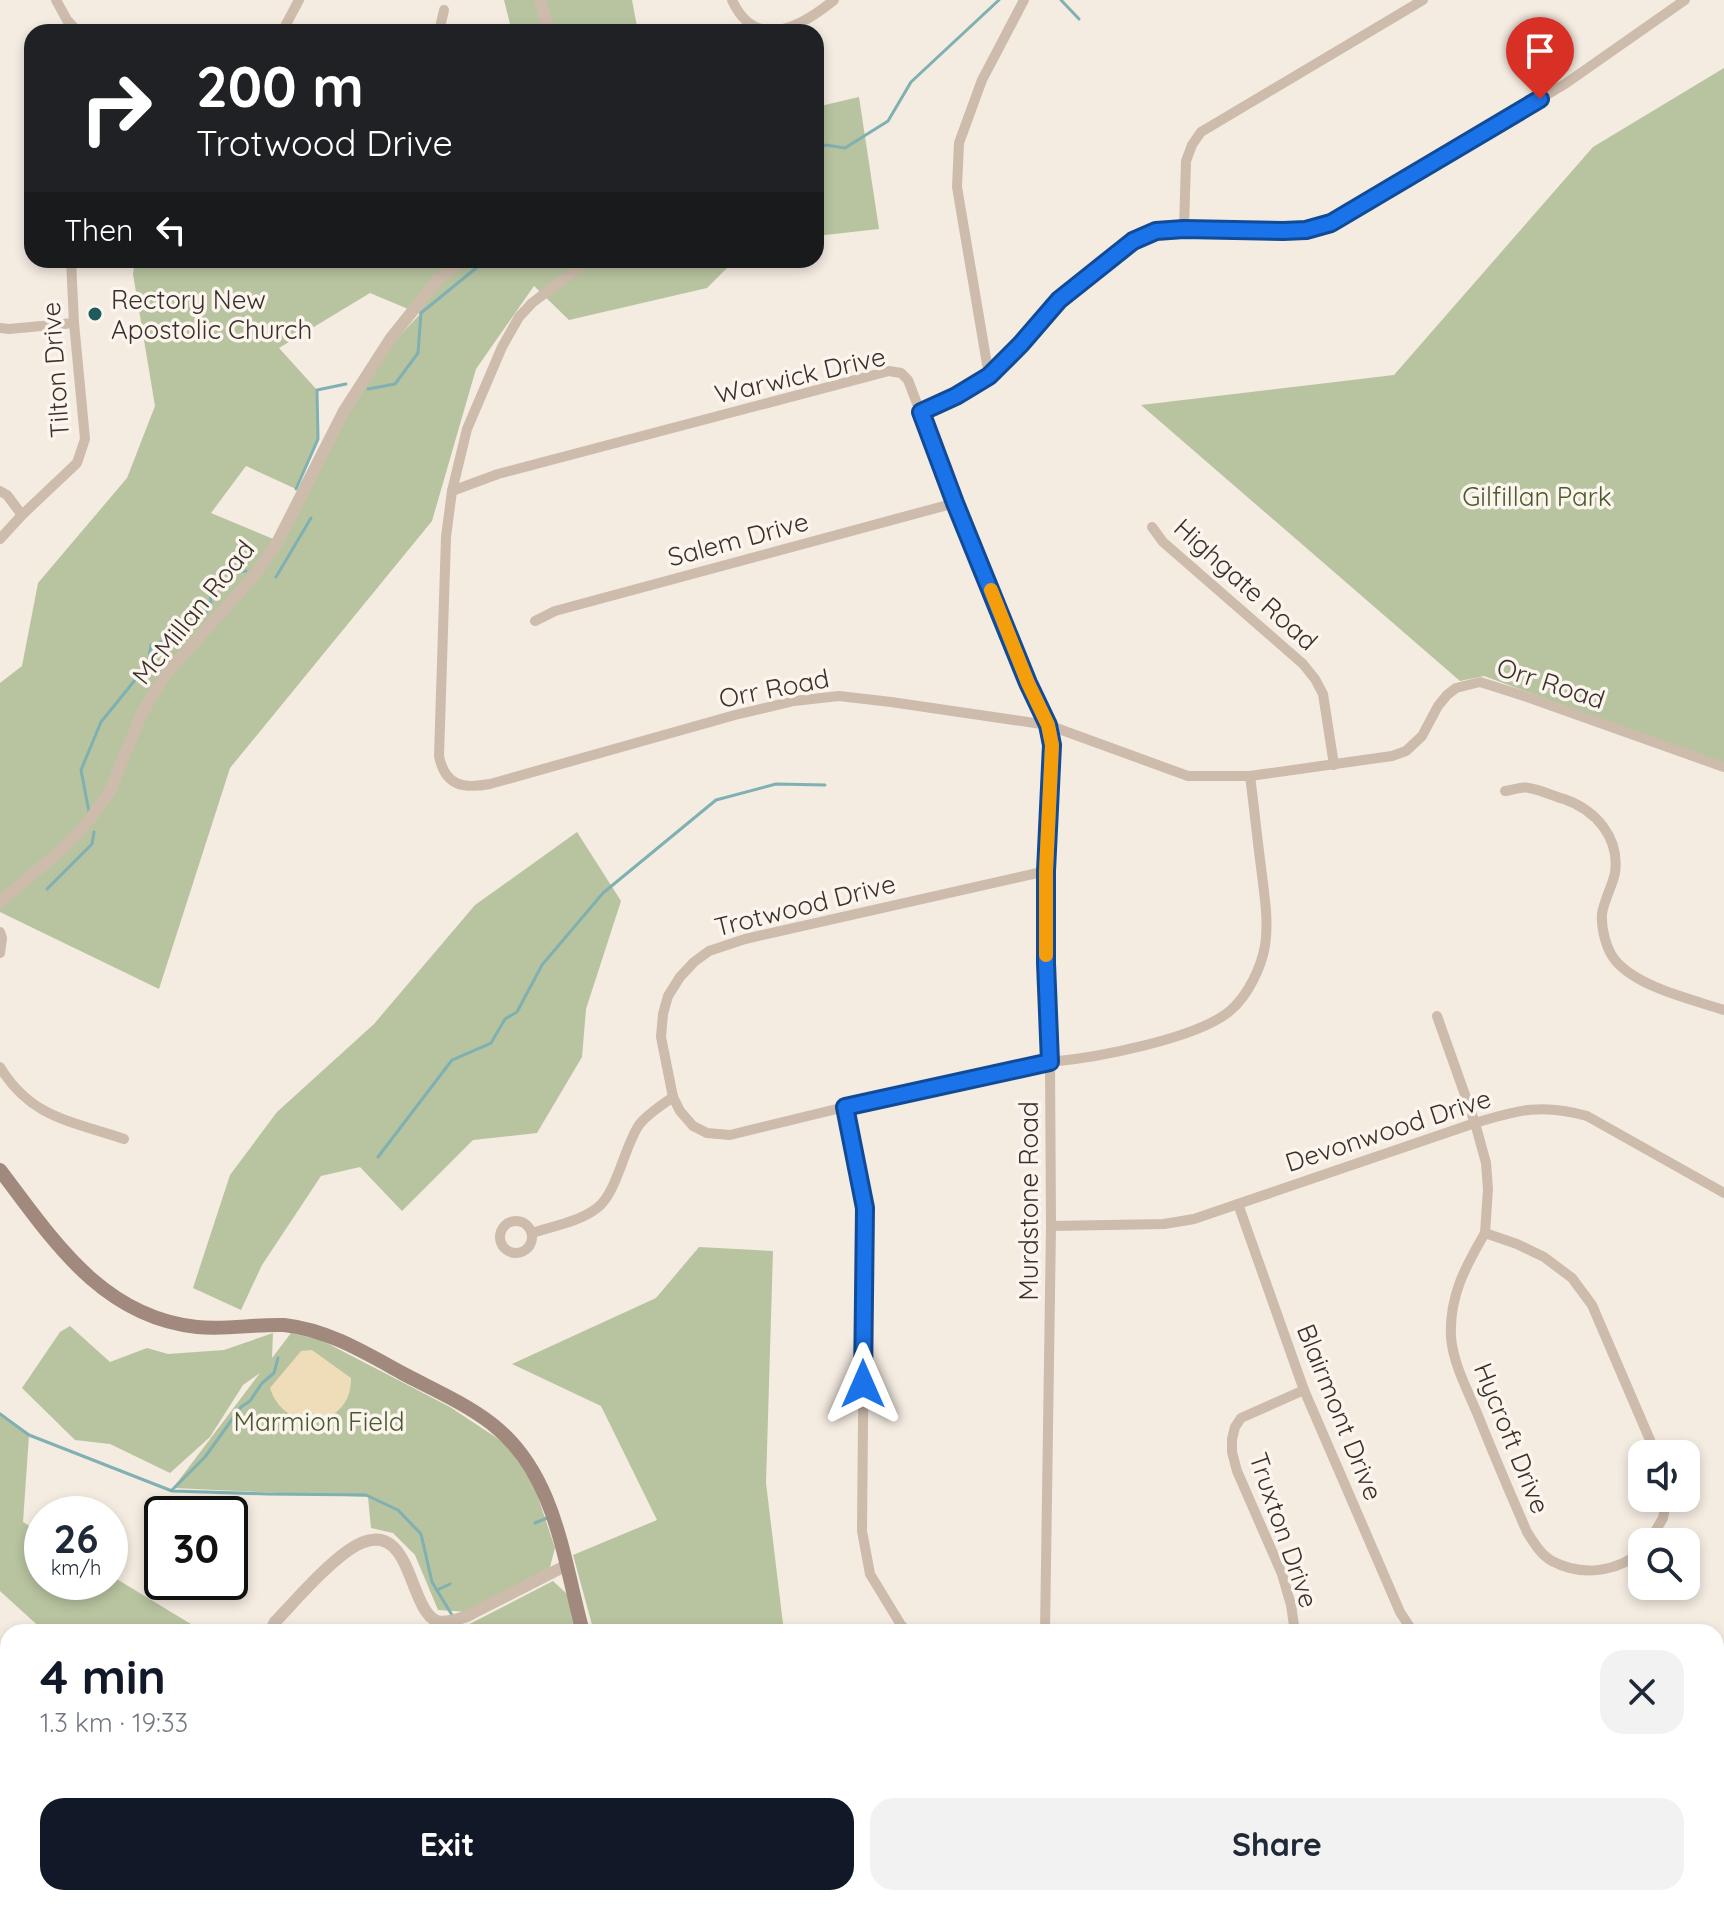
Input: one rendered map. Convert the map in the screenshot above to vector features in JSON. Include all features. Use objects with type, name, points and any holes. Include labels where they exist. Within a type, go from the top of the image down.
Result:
[{"type":"main road","points":[[0,1170],[80,1271],[130,1306],[167,1321],[193,1326],[284,1325],[328,1335],[481,1416],[516,1446],[542,1486],[553,1516],[581,1624]]},
{"type":"street","points":[[56,0],[71,24]]},
{"type":"street","points":[[286,24],[299,0]]},
{"type":"street","points":[[540,0],[547,24]]},
{"type":"street","points":[[732,0],[736,10],[750,24]]},
{"type":"street","points":[[799,24],[834,0]]},
{"type":"street","points":[[989,376],[957,187],[959,143],[982,80],[1024,0]]},
{"type":"street","points":[[1184,229],[1186,161],[1201,132],[1423,0]]},
{"type":"street","points":[[921,412],[989,376],[1059,300],[1133,241],[1156,231],[1306,230],[1331,223],[1565,84],[1685,0]]},
{"type":"street","points":[[441,24],[444,10]]},
{"type":"street","name":"Tilton Drive","points":[[0,539],[77,463],[85,439],[71,268]]},
{"type":"street","name":"McMillan Road","points":[[0,902],[61,850],[83,828],[109,793],[142,713],[166,674],[254,576],[278,541],[344,411],[384,347],[439,278],[452,268]]},
{"type":"street","name":"Orr Road","points":[[578,268],[538,297],[519,317],[502,347],[467,429],[452,491],[446,537],[439,756],[441,768],[450,780],[463,785],[490,784],[765,708],[839,696],[1048,725],[1188,776],[1250,776],[1392,756],[1406,751],[1422,736],[1447,695],[1456,688],[1480,682],[1724,767]]},
{"type":"street","points":[[0,328],[74,323]]},
{"type":"street","name":"Warwick Drive","points":[[452,491],[498,474],[889,371],[901,373],[908,380],[921,412]]},
{"type":"street","name":"Murdstone Road","points":[[921,412],[1028,683],[1048,725],[1052,745],[1046,871],[1051,1226],[1045,1624]]},
{"type":"street","points":[[0,491],[7,495],[22,515]]},
{"type":"street","name":"Salem Drive","points":[[535,621],[550,612],[955,503]]},
{"type":"street","name":"Highgate Road","points":[[1152,527],[1163,542],[1303,664],[1315,679],[1323,694],[1334,765]]},
{"type":"street","name":"Trotwood Drive","points":[[1046,871],[745,939],[709,951],[680,977],[668,996],[663,1014],[661,1037],[673,1097],[680,1111],[693,1126],[707,1133],[730,1135],[1050,1062],[1074,1060],[1158,1042],[1200,1029],[1231,1010],[1252,983],[1265,948],[1266,912],[1250,776]]},
{"type":"street","points":[[1505,791],[1527,787],[1571,802],[1598,819],[1612,842],[1615,859],[1614,874],[1602,912],[1606,942],[1613,958],[1643,982],[1724,1010]]},
{"type":"street","points":[[0,932],[0,953]]},
{"type":"street","name":"Hycroft Drive","points":[[1437,1016],[1475,1123],[1486,1163],[1488,1189],[1485,1233],[1466,1264],[1452,1310],[1451,1339],[1458,1369],[1527,1532],[1538,1549],[1552,1561],[1590,1571],[1605,1570],[1628,1560]]},
{"type":"street","points":[[0,1067],[14,1089],[43,1112],[124,1139]]},
{"type":"street","points":[[532,1233],[598,1208],[607,1198],[640,1123],[673,1097]]},
{"type":"street","points":[[845,1107],[865,1208],[862,1531],[870,1574],[902,1624]]},
{"type":"street","name":"Devonwood Drive","points":[[1051,1226],[1164,1224],[1194,1219],[1475,1123],[1536,1108],[1565,1110],[1587,1116],[1724,1193]]},
{"type":"street","name":"Blairmont Drive","points":[[1238,1204],[1304,1390],[1408,1624]]},
{"type":"street","points":[[1485,1233],[1544,1257],[1572,1278],[1592,1305],[1650,1440]]},
{"type":"street","name":"Truxton Drive","points":[[1294,1624],[1282,1574],[1237,1471],[1232,1439],[1241,1418],[1304,1390]]},
{"type":"street","points":[[274,1624],[337,1560],[359,1544],[369,1541],[383,1541],[397,1551],[424,1607],[430,1617],[439,1622],[461,1618],[565,1566]]},
{"type":"green space","points":[[504,0],[632,0],[636,24],[510,24]]},
{"type":"green space","name":"Gilfillan Park","points":[[1724,68],[1724,764],[1484,676],[1460,681],[1141,405],[1394,375],[1593,147]]},
{"type":"green space","points":[[859,97],[879,229],[824,235],[824,105]]},
{"type":"green space","points":[[134,268],[727,268],[707,288],[569,320],[534,286],[476,369],[432,521],[230,768],[159,989],[0,912],[0,683],[22,666],[38,583],[127,478],[155,406]],"holes":[[[370,293],[420,314],[372,366],[278,541],[211,513],[246,466],[296,489],[318,439],[317,390],[279,348]]]},
{"type":"green space","points":[[577,832],[621,901],[586,1009],[582,1057],[537,1133],[473,1140],[402,1211],[360,1167],[321,1176],[262,1265],[241,1310],[193,1288],[230,1175],[277,1112],[374,1024],[475,905]]},
{"type":"green space","points":[[699,1247],[773,1251],[766,1483],[783,1624],[592,1624],[573,1555],[657,1520],[601,1406],[512,1364],[656,1298]]},
{"type":"green space","name":"Marmion Field","points":[[70,1326],[110,1362],[147,1348],[168,1354],[224,1350],[273,1333],[272,1358],[291,1333],[321,1340],[450,1407],[506,1444],[534,1485],[555,1548],[550,1567],[469,1612],[438,1610],[415,1555],[393,1533],[371,1528],[368,1497],[173,1488],[260,1373],[243,1385],[210,1437],[170,1473],[110,1444],[75,1440],[22,1388],[60,1332]]},
{"type":"green space","points":[[0,1412],[29,1435],[23,1522],[24,1600],[128,1600],[128,1586],[144,1596],[144,1600],[151,1600],[191,1624],[36,1624],[0,1591]]},
{"type":"green space","points":[[553,1581],[567,1594],[575,1624],[470,1624]]},
{"type":"sand","points":[[312,1350],[351,1378],[348,1395],[341,1408],[330,1416],[316,1420],[289,1414],[270,1388],[301,1351]]},
{"type":"waterway","points":[[824,146],[845,148],[888,121],[911,82],[999,0]]},
{"type":"waterway","points":[[1061,0],[1079,19]]},
{"type":"waterway","points":[[368,389],[395,384],[418,353],[421,313],[476,268]]},
{"type":"waterway","points":[[296,489],[318,439],[317,390],[346,384]]},
{"type":"waterway","points":[[276,577],[311,518]]},
{"type":"waterway","points":[[89,812],[81,770],[101,722],[148,664],[151,645],[183,635],[211,607],[210,588],[222,573],[246,571]]},
{"type":"waterway","points":[[378,1157],[452,1060],[491,1043],[505,1019],[517,1012],[542,965],[603,893],[716,800],[776,784],[825,785]]},
{"type":"waterway","points":[[47,889],[92,844],[94,832]]},
{"type":"waterway","points":[[172,1490],[205,1457],[241,1407],[274,1373],[278,1358]]},
{"type":"waterway","points":[[0,1414],[29,1435],[172,1491],[366,1495],[398,1510],[421,1534],[432,1582],[452,1615]]},
{"type":"waterway","points":[[535,1523],[547,1518]]},
{"type":"waterway","points":[[437,1590],[450,1584]]},
{"type":"slow traffic","points":[[991,590],[1048,725],[1052,745],[1046,955]]},
{"type":"place","name":"Rectory New Apostolic Church","points":[[95,314]]},
{"type":"route","points":[[863,1384],[865,1208],[845,1107],[1050,1062],[1046,871],[1052,745],[1048,725],[1028,683],[921,412],[989,376],[1059,300],[1133,241],[1156,231],[1306,230],[1331,223],[1540,99]]}]
